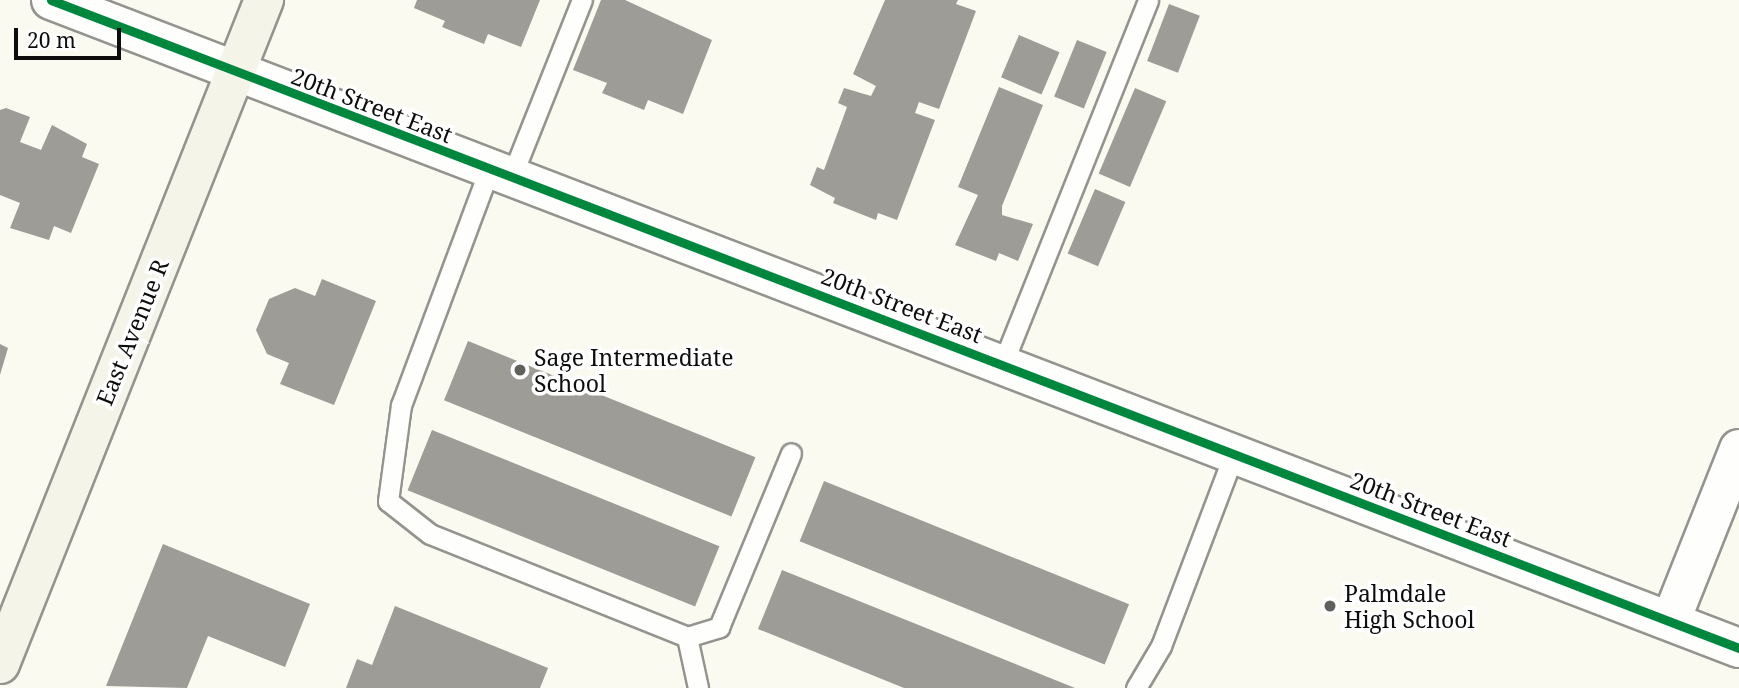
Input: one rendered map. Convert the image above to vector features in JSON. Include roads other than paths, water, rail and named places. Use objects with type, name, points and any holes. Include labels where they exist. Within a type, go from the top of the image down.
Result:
[{"type":"main road","name":"East Avenue R","points":[[0,664],[264,0]]},
{"type":"street","name":"20th Street East","points":[[51,0],[235,73],[1003,363],[1739,648]]},
{"type":"street","points":[[1671,620],[1739,449]]},
{"type":"lane","points":[[582,0],[500,174],[401,405],[388,501],[430,534],[687,637],[719,628],[791,453]]},
{"type":"lane","points":[[1003,363],[1148,0]]},
{"type":"lane","points":[[1136,688],[1161,646],[1234,454]]},
{"type":"lane","points":[[687,637],[698,688]]},
{"type":"place","name":"Sage Intermediate School","points":[[520,370]]},
{"type":"place","name":"Palmdale High School","points":[[1330,606]]}]
